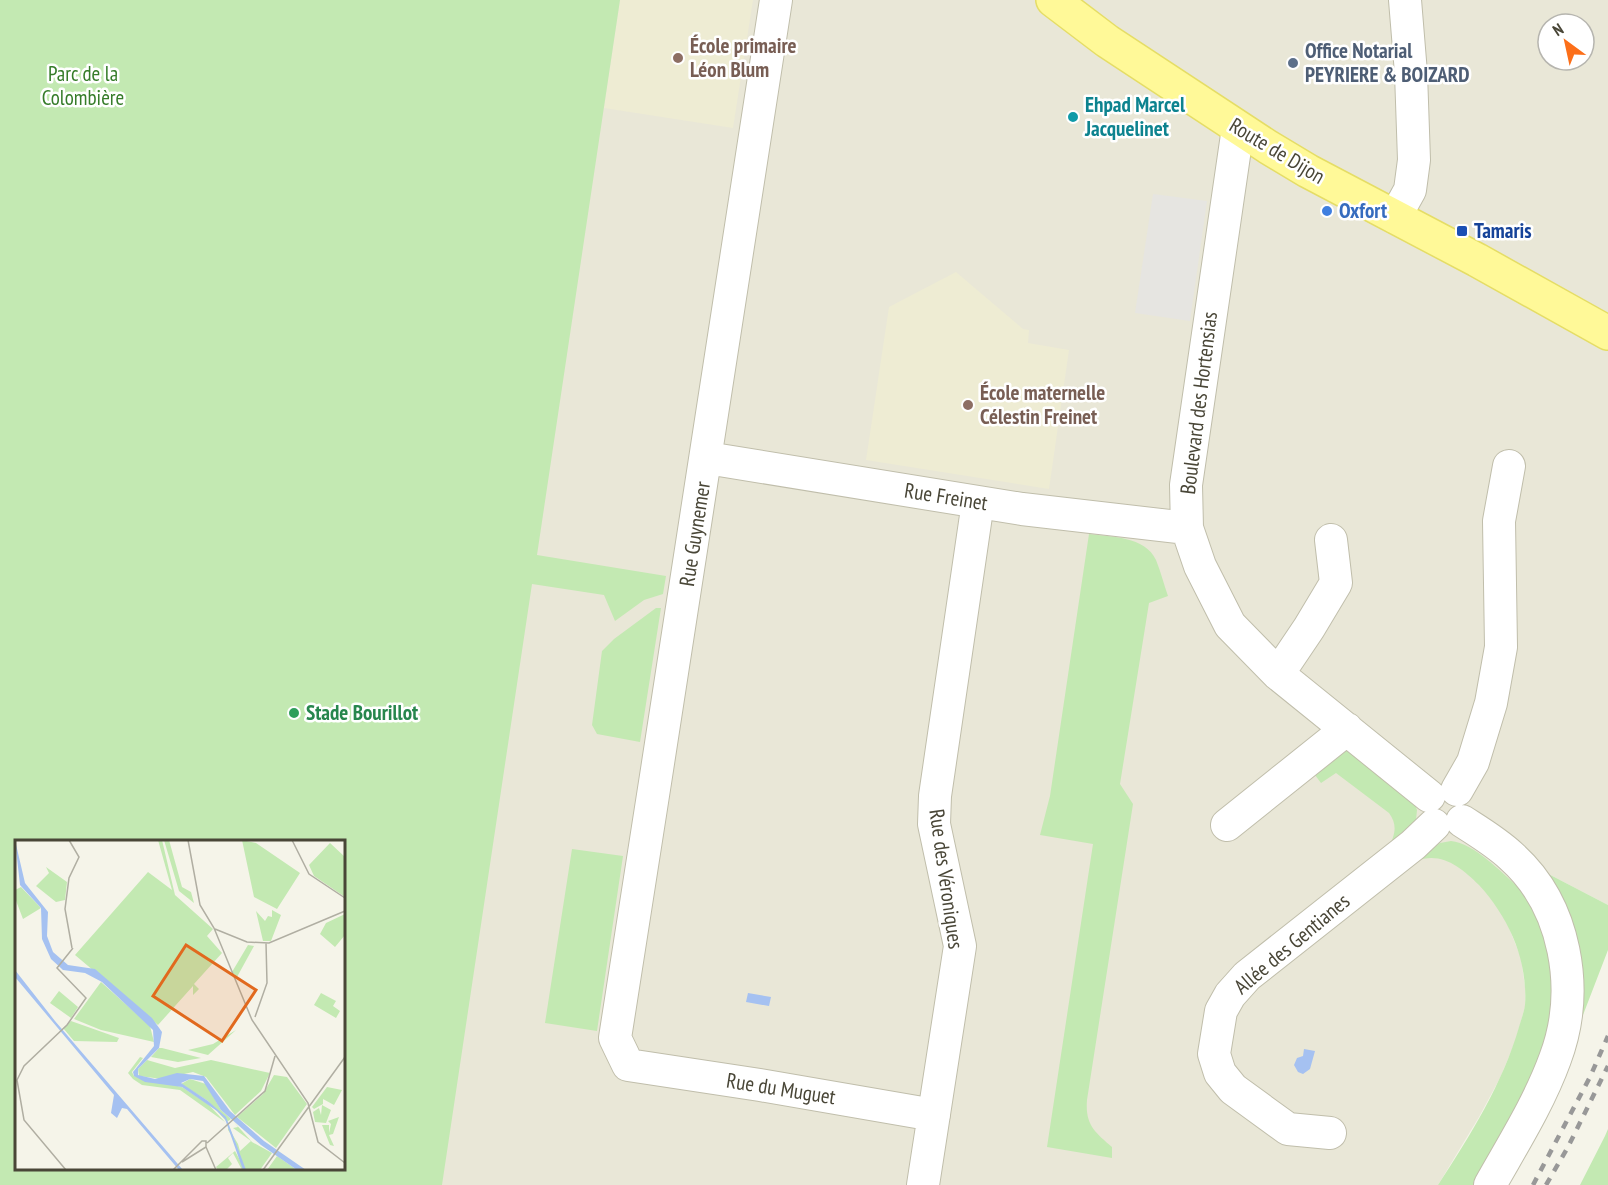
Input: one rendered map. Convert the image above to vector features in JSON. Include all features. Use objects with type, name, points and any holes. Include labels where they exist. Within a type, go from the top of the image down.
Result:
[{"type":"main road","name":"Route de Dijon","points":[[1053,0],[1107,41],[1238,128],[1308,171],[1608,333]]},
{"type":"street","name":"Rue Guynemer","points":[[628,1065],[615,1038],[658,754],[707,458],[776,0]]},
{"type":"street","points":[[1395,217],[1410,190],[1414,160],[1411,73],[1405,0]]},
{"type":"street","name":"Boulevard des Hortensias","points":[[1238,128],[1186,485],[1187,528],[1200,566],[1230,625],[1278,674],[1445,808],[1512,856],[1534,881],[1551,909],[1561,937],[1566,968],[1568,999],[1563,1029],[1556,1059],[1527,1119],[1490,1185]]},
{"type":"street","name":"Rue Freinet","points":[[707,458],[978,502],[1187,528]]},
{"type":"street","name":"Allée des Gentianes","points":[[1330,1133],[1288,1129],[1233,1089],[1220,1073],[1214,1054],[1221,1011],[1230,995],[1247,976],[1413,845],[1445,808],[1473,762],[1491,703],[1501,647],[1499,522],[1509,466]]},
{"type":"street","name":"Rue des Véroniques","points":[[923,1185],[960,946],[934,824],[935,796],[978,502]]},
{"type":"street","points":[[1278,674],[1336,583],[1331,540]]},
{"type":"street","points":[[1227,825],[1347,729]]},
{"type":"street","name":"Rue du Muguet","points":[[628,1065],[934,1115]]},
{"type":"shaded area","points":[[0,0],[1608,0],[1608,905],[1535,867],[1500,910],[1521,958],[1525,1007],[1515,1042],[1500,1078],[1438,1185],[0,1185]]},
{"type":"shaded area","name":"École primaire Léon Blum","points":[[620,0],[753,0],[733,128],[604,108]]},
{"type":"shaded area","points":[[1153,194],[1207,201],[1190,321],[1135,313]]},
{"type":"shaded area","name":"École maternelle Célestin Freinet","points":[[956,272],[1023,329],[1029,330],[1028,343],[1069,350],[1049,489],[866,460],[889,307]]},
{"type":"green space","name":"Stade Bourillot","points":[[0,0],[620,0],[537,555],[666,576],[663,594],[644,600],[615,621],[604,595],[532,584],[442,1185],[0,1185]]},
{"type":"green space","points":[[1089,534],[1127,539],[1144,546],[1156,560],[1168,596],[1149,603],[1120,784],[1133,804],[1087,1100],[1088,1116],[1092,1127],[1112,1147],[1112,1158],[1047,1147],[1093,844],[1040,835],[1050,796]]},
{"type":"green space","points":[[656,608],[661,608],[640,742],[597,734],[592,725],[602,651],[614,639]]},
{"type":"green space","points":[[1348,748],[1412,797],[1417,810],[1416,820],[1388,849],[1394,830],[1394,822],[1389,813],[1336,773],[1321,783],[1312,771]]},
{"type":"green space","points":[[1451,841],[1478,852],[1518,887],[1535,867],[1608,905],[1608,950],[1583,1015],[1541,1106],[1500,1185],[1438,1185],[1495,1089],[1512,1048],[1525,1005],[1520,956],[1508,926],[1490,898],[1472,878],[1450,862],[1434,858],[1416,861],[1440,843]]},
{"type":"green space","points":[[572,849],[623,856],[597,1031],[545,1023]]},
{"type":"green space","points":[[1608,1129],[1608,1185],[1580,1185],[1605,1136]]},
{"type":"water","points":[[748,993],[771,997],[769,1006],[746,1002]]},
{"type":"water","points":[[1304,1049],[1315,1051],[1310,1069],[1303,1074],[1298,1072],[1294,1065],[1297,1058],[1303,1056]]},
{"type":"railway","points":[[1533,1185],[1590,1077],[1608,1036]]},
{"type":"railway","points":[[1546,1185],[1568,1147],[1608,1066]]},
{"type":"place","name":"École primaire Léon Blum","points":[[678,58]]},
{"type":"place","name":"Office Notarial PEYRIERE & BOIZARD","points":[[1293,63]]},
{"type":"place","name":"Ehpad Marcel Jacquelinet","points":[[1073,117]]},
{"type":"place","name":"Oxfort","points":[[1327,211]]},
{"type":"place","name":"Tamaris","points":[[1462,231]]},
{"type":"place","name":"École maternelle Célestin Freinet","points":[[968,405]]},
{"type":"place","name":"Stade Bourillot","points":[[294,713]]},
{"type":"park label","name":"Parc de la Colombière","points":[[83,86]]}]
